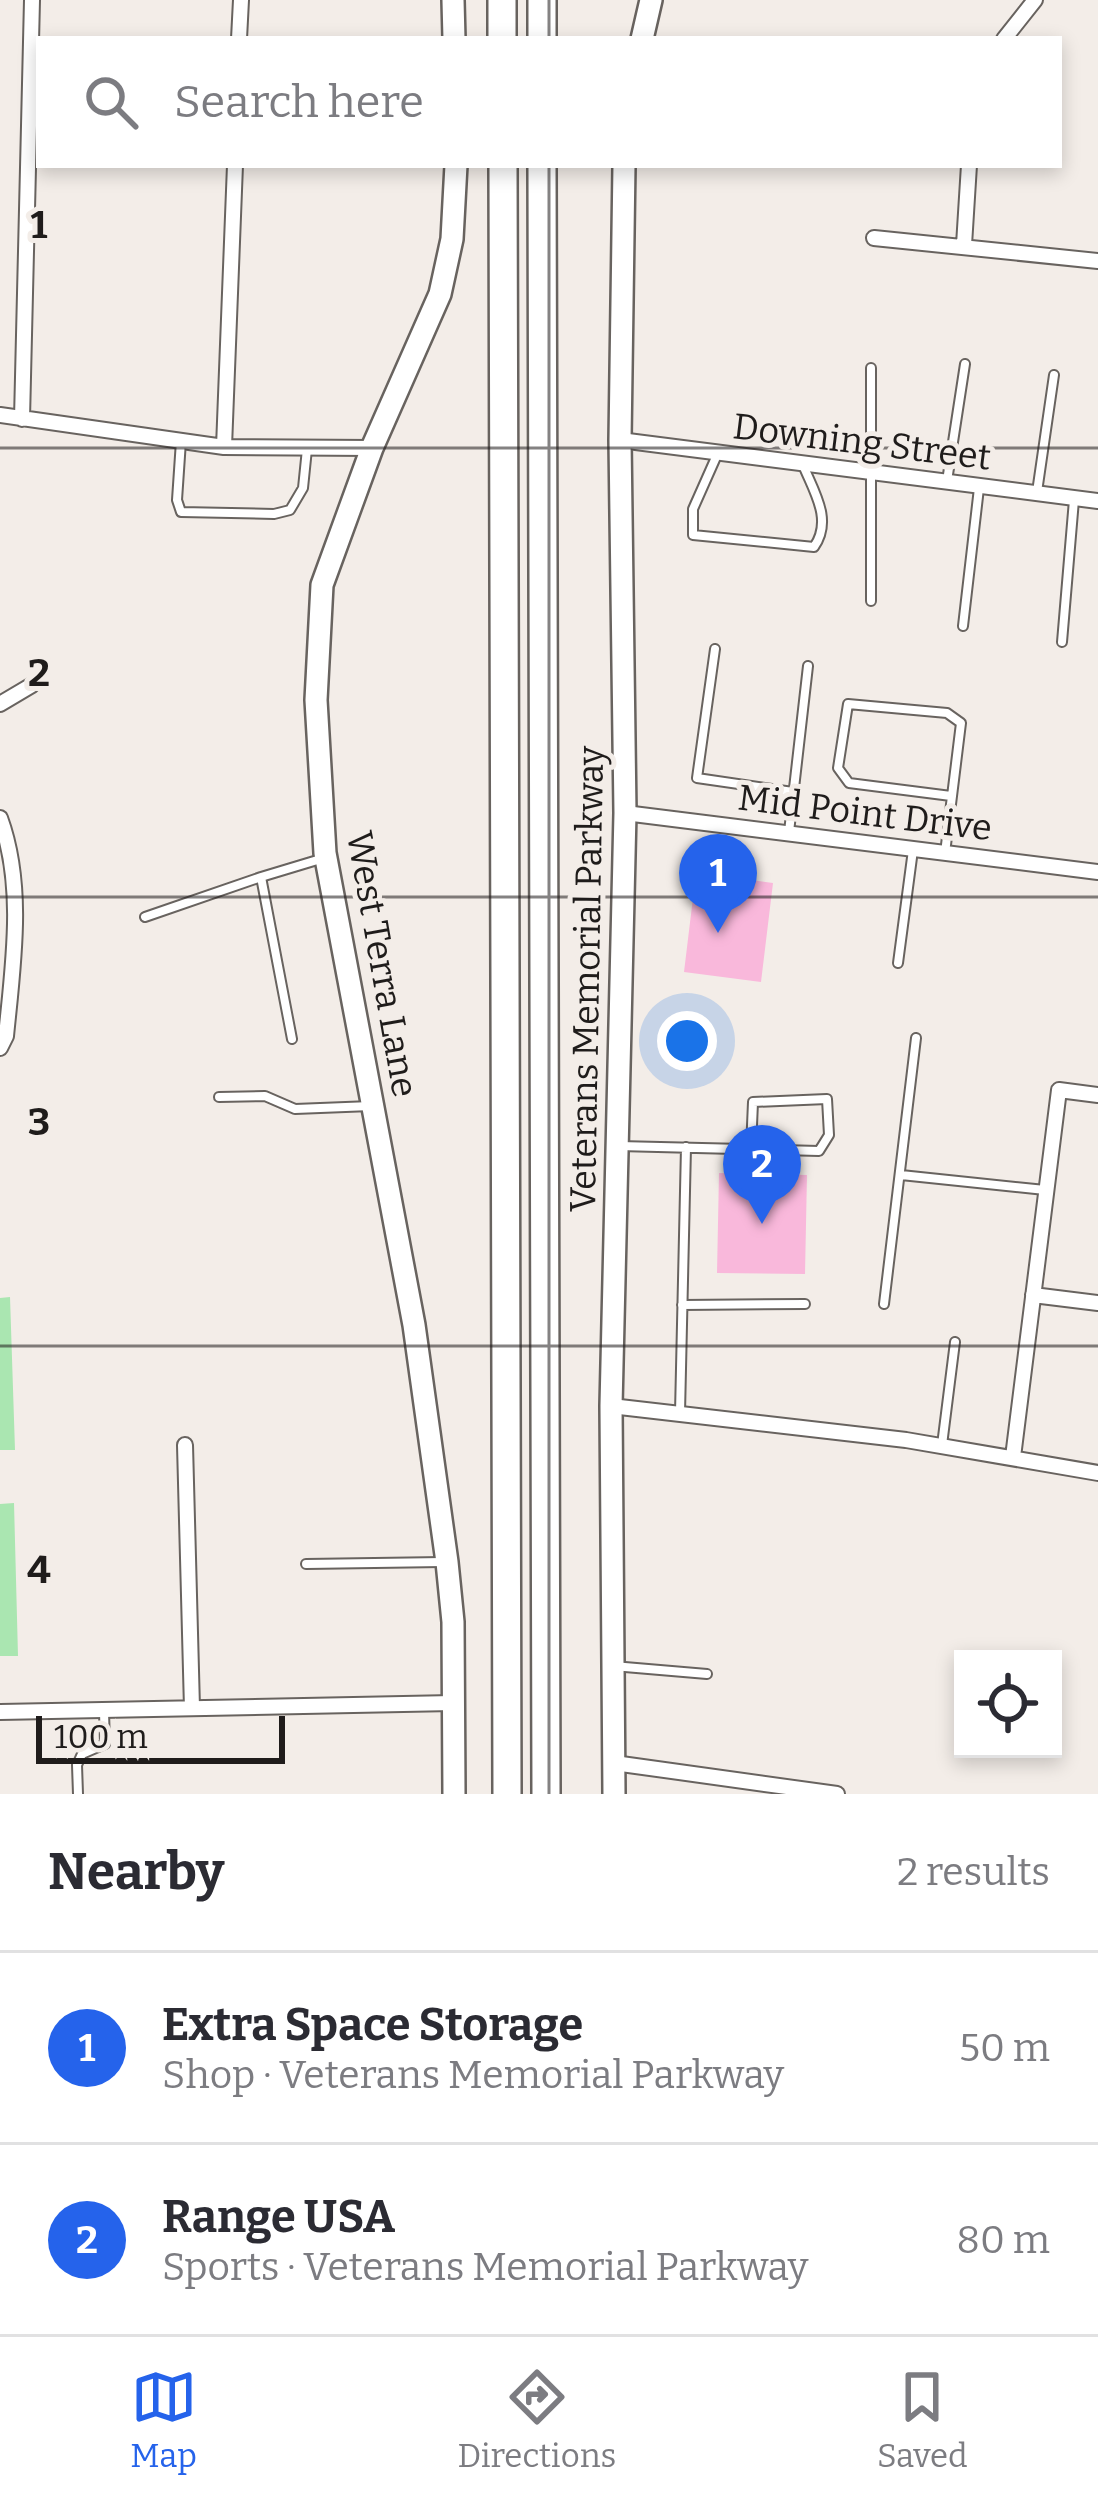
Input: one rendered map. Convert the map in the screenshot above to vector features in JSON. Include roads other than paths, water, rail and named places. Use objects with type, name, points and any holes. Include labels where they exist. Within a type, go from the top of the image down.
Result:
[{"type":"highway","points":[[502,0],[502,36]]},
{"type":"highway","points":[[542,0],[542,36]]},
{"type":"highway","points":[[503,168],[507,1794]]},
{"type":"highway","points":[[542,168],[546,1794]]},
{"type":"street","points":[[22,418],[32,0]]},
{"type":"street","points":[[239,36],[241,0]]},
{"type":"street","points":[[453,0],[454,36]]},
{"type":"street","points":[[643,36],[651,0]]},
{"type":"street","points":[[1006,36],[1035,0]]},
{"type":"street","points":[[224,447],[235,168]]},
{"type":"street","name":"West Terra Lane","points":[[454,1794],[447,1562],[414,1325],[326,858],[316,700],[322,586],[372,448],[440,294],[452,239],[456,168]]},
{"type":"street","name":"Veterans Memorial Parkway","points":[[614,1794],[611,1406],[625,813],[620,440],[625,168]]},
{"type":"street","points":[[964,245],[970,168]]},
{"type":"street","points":[[874,238],[1098,261]]},
{"type":"street","points":[[0,415],[224,447],[372,448]]},
{"type":"street","name":"Downing Street","points":[[620,440],[1098,501]]},
{"type":"street","points":[[0,704],[32,685]]},
{"type":"street","name":"Mid Point Drive","points":[[625,813],[1098,872]]},
{"type":"street","points":[[0,818],[13,874],[14,929],[6,1036],[0,1048]]},
{"type":"street","points":[[1013,1457],[1059,1090],[1098,1095]]},
{"type":"street","points":[[1034,1295],[1098,1303]]},
{"type":"street","points":[[611,1406],[942,1445],[1013,1457],[1031,1465],[1098,1473]]},
{"type":"street","points":[[185,1445],[192,1708]]},
{"type":"street","points":[[0,1712],[453,1703]]},
{"type":"street","points":[[614,1763],[733,1787],[837,1794]]},
{"type":"lane","points":[[947,482],[965,364]]},
{"type":"lane","points":[[871,368],[871,601]]},
{"type":"lane","points":[[1037,494],[1054,375]]},
{"type":"lane","points":[[182,441],[176,500],[182,512],[274,514],[290,510],[303,488],[307,448]]},
{"type":"lane","points":[[717,455],[693,509],[693,535],[814,547],[824,516],[803,465]]},
{"type":"lane","points":[[963,626],[979,486]]},
{"type":"lane","points":[[1062,642],[1074,499]]},
{"type":"lane","points":[[715,649],[697,778],[793,792]]},
{"type":"lane","points":[[789,834],[808,666]]},
{"type":"lane","points":[[944,854],[961,723],[947,713],[848,704],[838,768],[849,783],[951,796]]},
{"type":"lane","points":[[898,963],[913,850]]},
{"type":"lane","points":[[145,916],[326,858]]},
{"type":"lane","points":[[261,878],[292,1039]]},
{"type":"lane","points":[[884,1304],[916,1038]]},
{"type":"lane","points":[[219,1097],[265,1096],[295,1109],[373,1106]]},
{"type":"lane","points":[[617,1146],[819,1151],[829,1135],[827,1099],[753,1102],[751,1149]]},
{"type":"lane","points":[[680,1414],[686,1147]]},
{"type":"lane","points":[[901,1175],[1047,1190]]},
{"type":"lane","points":[[682,1305],[805,1304]]},
{"type":"lane","points":[[942,1445],[955,1342]]},
{"type":"lane","points":[[306,1564],[447,1562]]},
{"type":"lane","points":[[612,1666],[706,1674]]},
{"type":"lane","points":[[78,1794],[77,1765],[82,1754],[105,1744],[104,1710]]},
{"type":"place","name":"Extra Space Storage","points":[[718,933]]},
{"type":"place","name":"Range USA","points":[[762,1224]]}]
